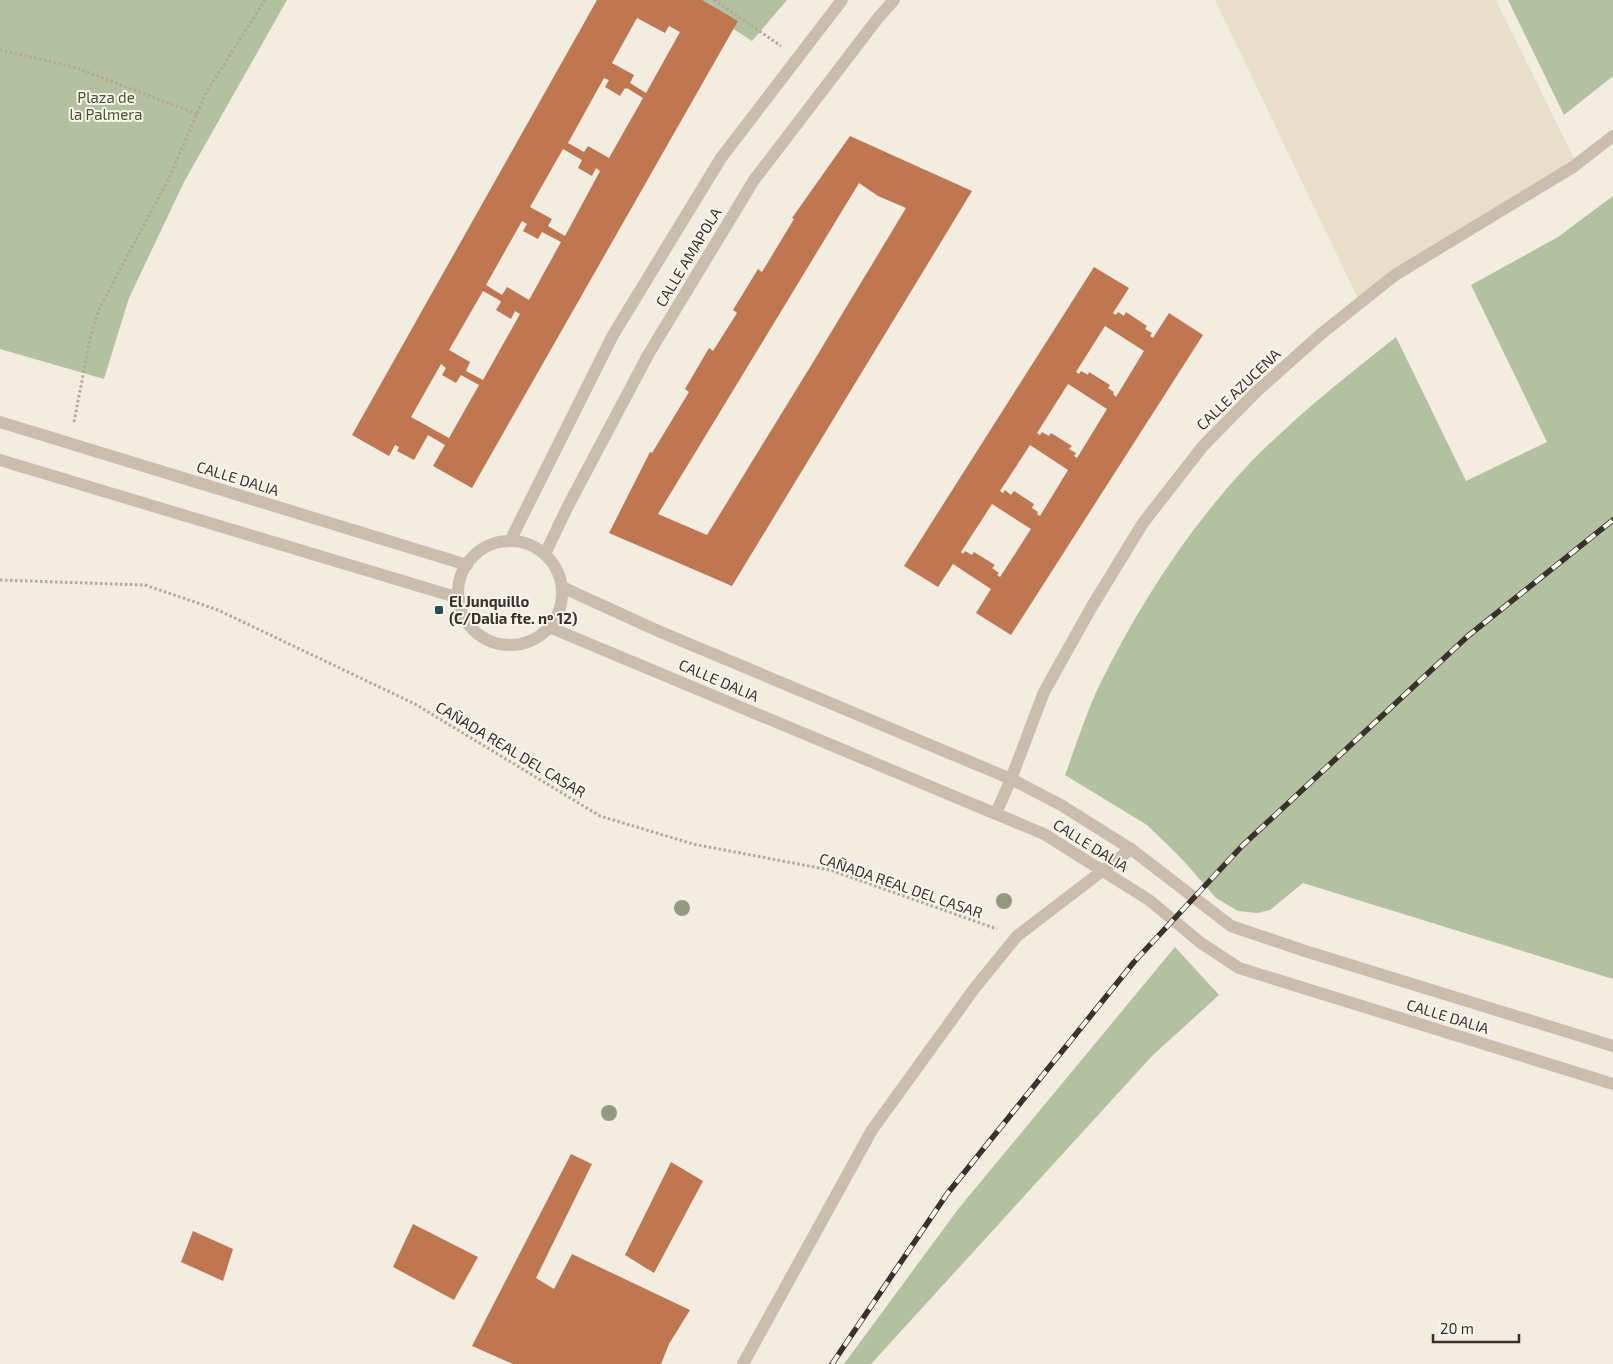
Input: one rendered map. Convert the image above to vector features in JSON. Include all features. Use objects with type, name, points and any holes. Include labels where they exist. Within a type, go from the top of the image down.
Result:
[{"type":"street","name":"CALLE AMAPOLA","points":[[510,541],[613,336],[721,158],[842,0]]},
{"type":"street","name":"CALLE AMAPOLA","points":[[545,554],[568,506],[648,355],[754,180],[878,18],[894,0]]},
{"type":"street","name":"CALLE AZUCENA","points":[[996,813],[1044,692],[1091,608],[1143,523],[1203,446],[1256,392],[1322,334],[1395,275],[1572,167],[1613,136]]},
{"type":"street","name":"CALLE DALIA","points":[[0,422],[466,565]]},
{"type":"street","points":[[0,460],[459,598]]},
{"type":"street","points":[[505,541],[533,546],[545,554],[554,564],[562,587],[561,605],[556,619],[535,638],[521,644],[493,642],[480,635],[469,624],[461,610],[459,598],[460,580],[466,565],[477,553],[490,545],[505,541]]},
{"type":"street","name":"CALLE DALIA","points":[[562,587],[656,630],[1011,779],[1061,805],[1131,849],[1231,926],[1305,951],[1613,1046]]},
{"type":"street","name":"CALLE DALIA","points":[[549,627],[1044,834],[1149,900],[1201,943],[1239,968],[1613,1084]]},
{"type":"street","points":[[743,1364],[872,1130],[974,989],[1017,936],[1131,849]]},
{"type":"path","points":[[70,443],[90,339],[99,309],[169,178],[206,93],[265,0]]},
{"type":"path","points":[[714,0],[798,58]]},
{"type":"path","points":[[0,50],[74,68],[196,114]]},
{"type":"path","name":"CAÑADA REAL DEL CASAR","points":[[0,580],[145,585],[218,610],[415,704],[600,816],[693,844],[830,870],[1017,936]]},
{"type":"green space","name":"Plaza de la Palmera","points":[[0,0],[287,0],[184,182],[129,298],[104,379],[0,349]]},
{"type":"green space","points":[[689,0],[787,0],[752,41]]},
{"type":"green space","points":[[1508,0],[1613,0],[1613,76],[1564,115]]},
{"type":"green space","points":[[1613,196],[1613,979],[1303,883],[1270,910],[1257,913],[1238,911],[1216,898],[1182,859],[1147,825],[1065,775],[1099,686],[1113,659],[1142,607],[1174,557],[1229,486],[1288,426],[1396,337],[1466,481],[1547,442],[1471,285],[1558,237]]},
{"type":"green space","points":[[1175,947],[1219,995],[1152,1056],[871,1364],[844,1364],[959,1208]]},
{"type":"shaded area","points":[[1215,0],[1496,0],[1577,164],[1360,303]]},
{"type":"building","points":[[597,0],[702,0],[738,21],[472,488],[433,466],[445,445],[428,435],[414,460],[397,451],[399,447],[395,445],[389,456],[352,435]],"holes":[[[637,18],[665,33],[669,26],[680,32],[646,93],[630,83],[634,75],[612,63]],[[604,78],[609,80],[605,87],[620,96],[625,88],[627,88],[643,98],[609,158],[588,146],[584,152],[568,143]],[[563,149],[582,160],[578,168],[592,176],[596,168],[600,171],[565,236],[548,226],[552,219],[530,207]],[[522,221],[527,224],[523,231],[538,239],[542,232],[561,242],[529,300],[507,287],[502,295],[486,285]],[[483,291],[501,302],[496,310],[511,319],[515,311],[520,314],[483,380],[466,371],[470,362],[449,350]],[[441,364],[446,368],[442,375],[456,383],[461,375],[479,385],[449,438],[411,417]]]},
{"type":"building","points":[[850,136],[972,191],[732,586],[609,533],[650,452],[652,453],[689,392],[685,389],[709,348],[713,351],[737,313],[733,310],[758,269],[762,272],[794,219],[792,218]],"holes":[[[859,183],[878,196],[906,208],[707,535],[658,514]]]},
{"type":"building","points":[[1094,267],[1129,288],[1113,313],[1116,315],[1118,312],[1124,316],[1126,312],[1147,326],[1145,329],[1152,333],[1150,336],[1153,338],[1169,313],[1203,335],[1011,635],[976,613],[991,589],[953,564],[938,587],[904,566]],"holes":[[[1105,326],[1144,351],[1116,397],[1113,394],[1114,392],[1108,388],[1110,385],[1089,372],[1088,375],[1081,371],[1079,374],[1076,372]],[[1068,384],[1107,409],[1077,458],[1074,456],[1076,453],[1069,449],[1072,446],[1051,433],[1049,436],[1042,432],[1040,435],[1037,433]],[[1030,445],[1068,470],[1040,516],[1032,508],[1034,504],[1014,491],[1011,495],[1005,490],[1003,493],[1000,491]],[[992,504],[1031,529],[1000,577],[997,575],[999,573],[992,568],[995,565],[974,552],[972,555],[965,551],[963,554],[961,552]]]},
{"type":"building","points":[[571,1154],[592,1164],[536,1278],[554,1289],[572,1254],[690,1310],[669,1344],[661,1364],[513,1364],[472,1346]]},
{"type":"building","points":[[671,1162],[703,1181],[654,1273],[625,1255]]},
{"type":"building","points":[[413,1224],[478,1257],[454,1300],[393,1267]]},
{"type":"building","points":[[193,1231],[233,1249],[223,1281],[181,1262]]},
{"type":"railway","points":[[832,1364],[947,1194],[1134,962],[1243,845],[1468,636],[1613,520]]},
{"type":"place","name":"El Junquillo (C/Dalia fte. nº 12)","points":[[439,610]]}]
